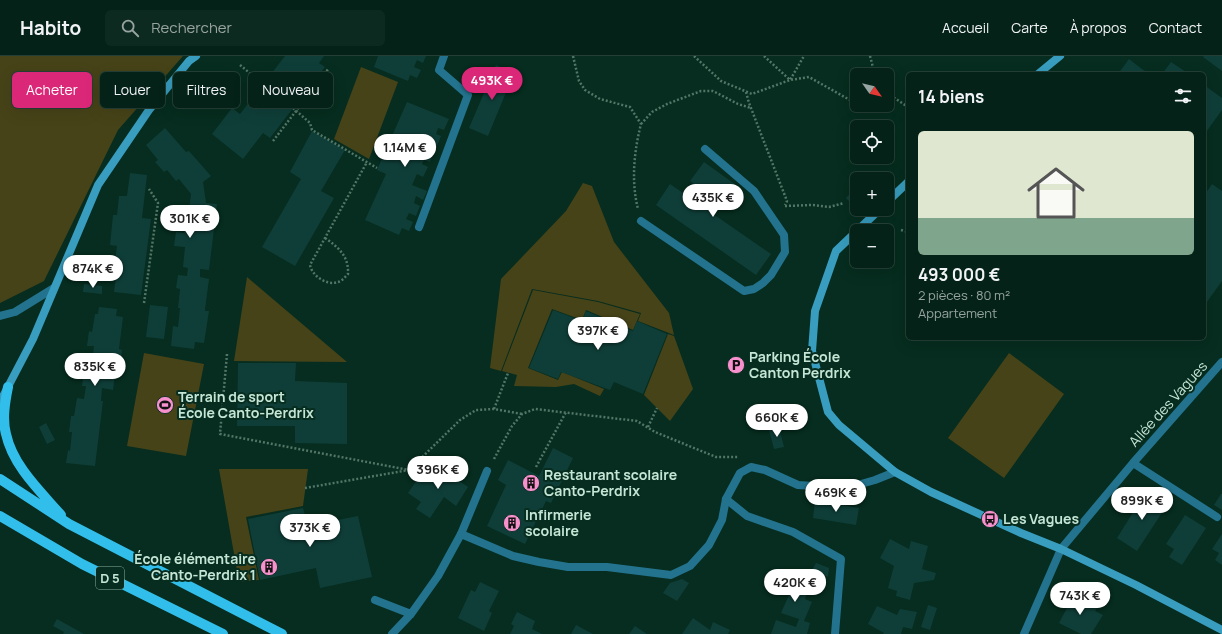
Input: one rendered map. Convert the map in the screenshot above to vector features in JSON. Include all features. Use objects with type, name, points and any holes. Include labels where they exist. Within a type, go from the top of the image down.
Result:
[{"type":"main road","points":[[4,390],[6,433],[13,454],[23,471],[69,524]]},
{"type":"main road","name":"D 5","points":[[0,479],[69,524],[282,634]]},
{"type":"main road","name":"D 5","points":[[0,516],[82,564],[223,634]]},
{"type":"street","points":[[0,402],[4,390],[33,339],[98,185],[149,110],[189,61],[196,56]]},
{"type":"street","points":[[419,227],[468,95],[438,70],[444,56]]},
{"type":"street","points":[[1040,72],[1060,56]]},
{"type":"street","points":[[641,221],[744,291],[754,289],[771,275],[785,252],[784,235],[754,191],[705,150]]},
{"type":"street","points":[[894,195],[906,184]]},
{"type":"street","points":[[864,224],[873,216]]},
{"type":"street","points":[[850,238],[836,251],[815,311],[812,350],[828,412],[839,425],[895,472],[930,492],[1021,533],[1061,549],[1136,585],[1222,630]]},
{"type":"street","points":[[0,316],[15,312],[54,288]]},
{"type":"street","name":"Allée des Vagues","points":[[1024,634],[1061,549],[1133,463],[1222,362]]},
{"type":"street","name":"Allée des Vagues","points":[[1133,463],[1217,517]]},
{"type":"street","points":[[460,534],[513,556],[539,562],[568,567],[606,567],[671,575],[690,566],[709,545],[722,520],[726,499],[740,473],[751,468],[765,470],[798,485],[846,488],[875,480],[895,472]]},
{"type":"street","points":[[392,634],[411,614],[438,576],[460,534],[487,472]]},
{"type":"street","points":[[726,499],[747,516],[793,532],[841,559],[835,634]]},
{"type":"street","points":[[375,600],[411,614]]},
{"type":"path","points":[[573,56],[579,81],[585,90],[600,99],[630,107],[641,124]]},
{"type":"path","points":[[694,56],[721,80],[752,94],[790,80],[809,77],[850,100]]},
{"type":"path","points":[[764,56],[790,80]]},
{"type":"path","points":[[790,80],[804,56]]},
{"type":"path","points":[[870,56],[873,68]]},
{"type":"path","points":[[240,65],[248,72]]},
{"type":"path","points":[[274,141],[329,68]]},
{"type":"path","points":[[641,221],[636,201],[635,155],[641,124],[652,112],[686,96],[701,91],[713,91],[738,104],[751,108]]},
{"type":"path","points":[[746,92],[787,201],[786,206]]},
{"type":"path","points":[[894,99],[906,106]]},
{"type":"path","points":[[293,108],[310,123],[312,130],[377,168]]},
{"type":"path","points":[[325,238],[340,248],[348,267],[348,274],[339,282],[330,284],[320,279],[311,270],[310,265],[367,162]]},
{"type":"path","points":[[144,303],[158,203],[149,189]]},
{"type":"path","points":[[770,214],[786,206],[812,205],[829,207],[844,203]]},
{"type":"path","points":[[900,230],[906,232]]},
{"type":"path","points":[[227,354],[220,434],[409,470]]},
{"type":"path","points":[[494,409],[508,373]]},
{"type":"path","points":[[487,472],[512,426],[522,414],[534,408],[638,422],[655,432],[716,457]]},
{"type":"path","points":[[648,427],[657,408]]},
{"type":"path","points":[[305,488],[409,470],[460,420],[476,410],[494,409],[522,414]]},
{"type":"path","points":[[536,467],[566,412]]},
{"type":"shaded area","points":[[0,56],[183,56],[165,76],[165,72],[100,72],[100,108],[137,108],[118,130],[44,281],[0,303]]},
{"type":"shaded area","points":[[361,67],[398,82],[369,159],[334,139]]},
{"type":"shaded area","points":[[583,183],[592,186],[614,242],[669,313],[674,335],[638,321],[641,313],[598,301],[532,289],[501,371],[490,368],[501,279],[566,211]]},
{"type":"shaded area","points":[[247,277],[347,362],[234,361]]},
{"type":"shaded area","points":[[533,290],[598,302],[640,314],[633,330],[586,310],[582,320],[552,309],[528,368],[558,380],[562,372],[604,389],[600,396],[574,384],[556,387],[514,386],[517,375],[502,371]]},
{"type":"shaded area","points":[[668,334],[674,336],[693,389],[670,421],[644,395]]},
{"type":"shaded area","name":"Terrain de sport École Canto-Perdrix","points":[[144,353],[204,364],[186,456],[127,446]]},
{"type":"shaded area","points":[[1009,353],[1064,394],[1004,478],[948,438]]},
{"type":"shaded area","points":[[219,469],[308,469],[303,506],[246,517],[259,580],[239,582]]},
{"type":"building","points":[[285,56],[324,56],[319,63],[325,67],[321,72],[273,72]]},
{"type":"building","points":[[378,56],[426,56],[423,63],[417,60],[414,67],[421,70],[417,78],[410,75],[408,81],[374,67]]},
{"type":"building","points":[[1222,56],[1222,71],[1203,57]]},
{"type":"building","points":[[1129,59],[1146,72],[1119,72]]},
{"type":"building","points":[[1171,62],[1186,72],[1164,72]]},
{"type":"building","points":[[496,65],[514,73],[488,136],[469,128]]},
{"type":"building","points":[[1206,86],[1222,98],[1222,110],[1206,132]]},
{"type":"building","points":[[407,102],[449,119],[444,130],[438,128],[436,134],[441,136],[437,146],[431,143],[428,149],[434,152],[430,162],[424,160],[422,164],[428,167],[423,177],[417,174],[412,185],[427,191],[423,200],[416,196],[414,203],[420,206],[416,216],[409,213],[406,219],[413,222],[409,231],[402,228],[399,235],[365,220],[386,174],[377,170]]},
{"type":"building","points":[[248,104],[248,108],[293,108],[270,138],[263,133],[243,159],[212,134],[232,108],[240,114]]},
{"type":"building","points":[[165,128],[186,152],[189,151],[211,176],[203,182],[206,203],[217,204],[209,270],[200,269],[200,277],[209,279],[205,311],[209,311],[204,343],[195,342],[194,349],[171,346],[173,326],[178,327],[180,308],[178,308],[180,289],[176,288],[178,275],[187,276],[188,268],[183,267],[185,247],[174,246],[176,232],[184,233],[185,219],[188,219],[191,194],[179,179],[176,181],[167,170],[164,172],[155,162],[158,160],[146,145]]},
{"type":"building","points":[[312,131],[345,150],[321,191],[334,198],[295,266],[262,247],[301,179],[290,172]]},
{"type":"building","points":[[704,162],[736,185],[723,205],[714,198],[706,209],[771,254],[756,275],[656,205],[670,184],[699,204],[707,193],[690,181]]},
{"type":"building","points":[[130,173],[147,175],[142,218],[151,219],[141,295],[114,292],[116,275],[113,274],[117,246],[110,245],[113,215],[117,215],[119,196],[127,196]]},
{"type":"building","points":[[1212,184],[1222,191],[1222,281],[1206,303],[1206,193]]},
{"type":"building","points":[[850,194],[850,202],[846,198]]},
{"type":"building","points":[[85,260],[92,264],[85,280],[77,277]]},
{"type":"building","points":[[84,284],[102,286],[102,294],[83,292]]},
{"type":"building","points":[[150,305],[168,307],[164,339],[146,337]]},
{"type":"building","points":[[99,307],[117,309],[116,316],[123,317],[119,349],[122,350],[121,358],[117,358],[113,390],[102,388],[101,401],[103,401],[95,466],[66,463],[68,450],[70,451],[72,432],[69,432],[71,416],[74,416],[77,398],[84,399],[86,386],[82,386],[84,372],[86,372],[89,355],[93,355],[94,346],[87,346],[89,331],[92,332],[95,314],[98,314]]},
{"type":"building","points":[[553,310],[582,321],[586,311],[633,331],[637,321],[667,334],[643,394],[614,382],[610,390],[561,372],[558,379],[529,368]]},
{"type":"building","points":[[238,363],[296,363],[295,381],[347,383],[347,444],[295,443],[295,426],[237,426]]},
{"type":"building","points":[[46,423],[55,440],[47,444],[39,427]]},
{"type":"building","points":[[779,427],[784,447],[774,449],[769,430]]},
{"type":"building","name":"Restaurant scolaire Canto-Perdrix","points":[[553,448],[573,458],[551,503],[546,501],[525,544],[487,526],[506,485],[498,480],[508,460],[539,476]]},
{"type":"building","points":[[445,463],[459,472],[455,478],[468,487],[456,506],[444,497],[430,518],[416,509],[421,502],[408,493],[423,471],[435,479]]},
{"type":"building","points":[[1146,492],[1167,505],[1137,551],[1117,538]]},
{"type":"building","points":[[1222,494],[1222,510],[1214,505]]},
{"type":"building","points":[[815,501],[859,508],[856,525],[813,518]]},
{"type":"building","points":[[303,508],[308,526],[358,516],[372,577],[320,588],[316,568],[260,580],[248,519]]},
{"type":"building","points":[[1185,515],[1206,528],[1182,565],[1169,557],[1174,549],[1166,544]]},
{"type":"building","points":[[1222,534],[1222,565],[1215,560],[1219,553],[1212,549]]},
{"type":"building","points":[[890,539],[909,549],[911,541],[928,546],[922,569],[936,573],[934,580],[914,583],[910,600],[896,596],[897,591],[888,588],[894,566],[880,558]]},
{"type":"building","points":[[816,563],[829,568],[828,577],[812,570]]},
{"type":"building","points":[[786,569],[816,583],[812,592],[808,590],[805,599],[812,602],[804,621],[810,623],[807,634],[771,634],[776,620],[796,627],[799,619],[781,613],[789,595],[776,587]]},
{"type":"building","points":[[682,579],[689,583],[677,601],[663,593],[670,583]]},
{"type":"building","points":[[480,582],[499,591],[489,611],[492,613],[484,631],[458,618],[471,590],[475,592]]},
{"type":"building","points":[[1070,593],[1097,608],[1095,611],[1103,615],[1091,634],[1081,634],[1059,623],[1067,608],[1063,606]]},
{"type":"building","points":[[928,605],[937,608],[930,630],[921,627]]},
{"type":"building","points":[[877,606],[897,615],[900,609],[917,612],[912,629],[903,627],[901,634],[883,634],[884,633],[868,624]]},
{"type":"building","points":[[517,612],[535,621],[532,629],[542,634],[510,634],[514,626],[511,624]]},
{"type":"building","points":[[693,618],[710,630],[713,622],[730,630],[728,634],[682,634]]},
{"type":"building","points":[[57,619],[84,634],[63,634],[64,632],[53,626]]},
{"type":"building","points":[[576,625],[593,634],[571,634]]},
{"type":"building","points":[[635,626],[647,634],[629,634]]},
{"type":"place","name":"Parking École Canton Perdrix","points":[[736,365]]},
{"type":"place","name":"Terrain de sport École Canto-Perdrix","points":[[165,405]]},
{"type":"place","name":"Restaurant scolaire Canto-Perdrix","points":[[531,483]]},
{"type":"place","name":"Les Vagues","points":[[990,519]]},
{"type":"place","name":"Infirmerie scolaire","points":[[512,523]]},
{"type":"place","name":"École élémentaire Canto-Perdrix 1","points":[[269,567]]}]
